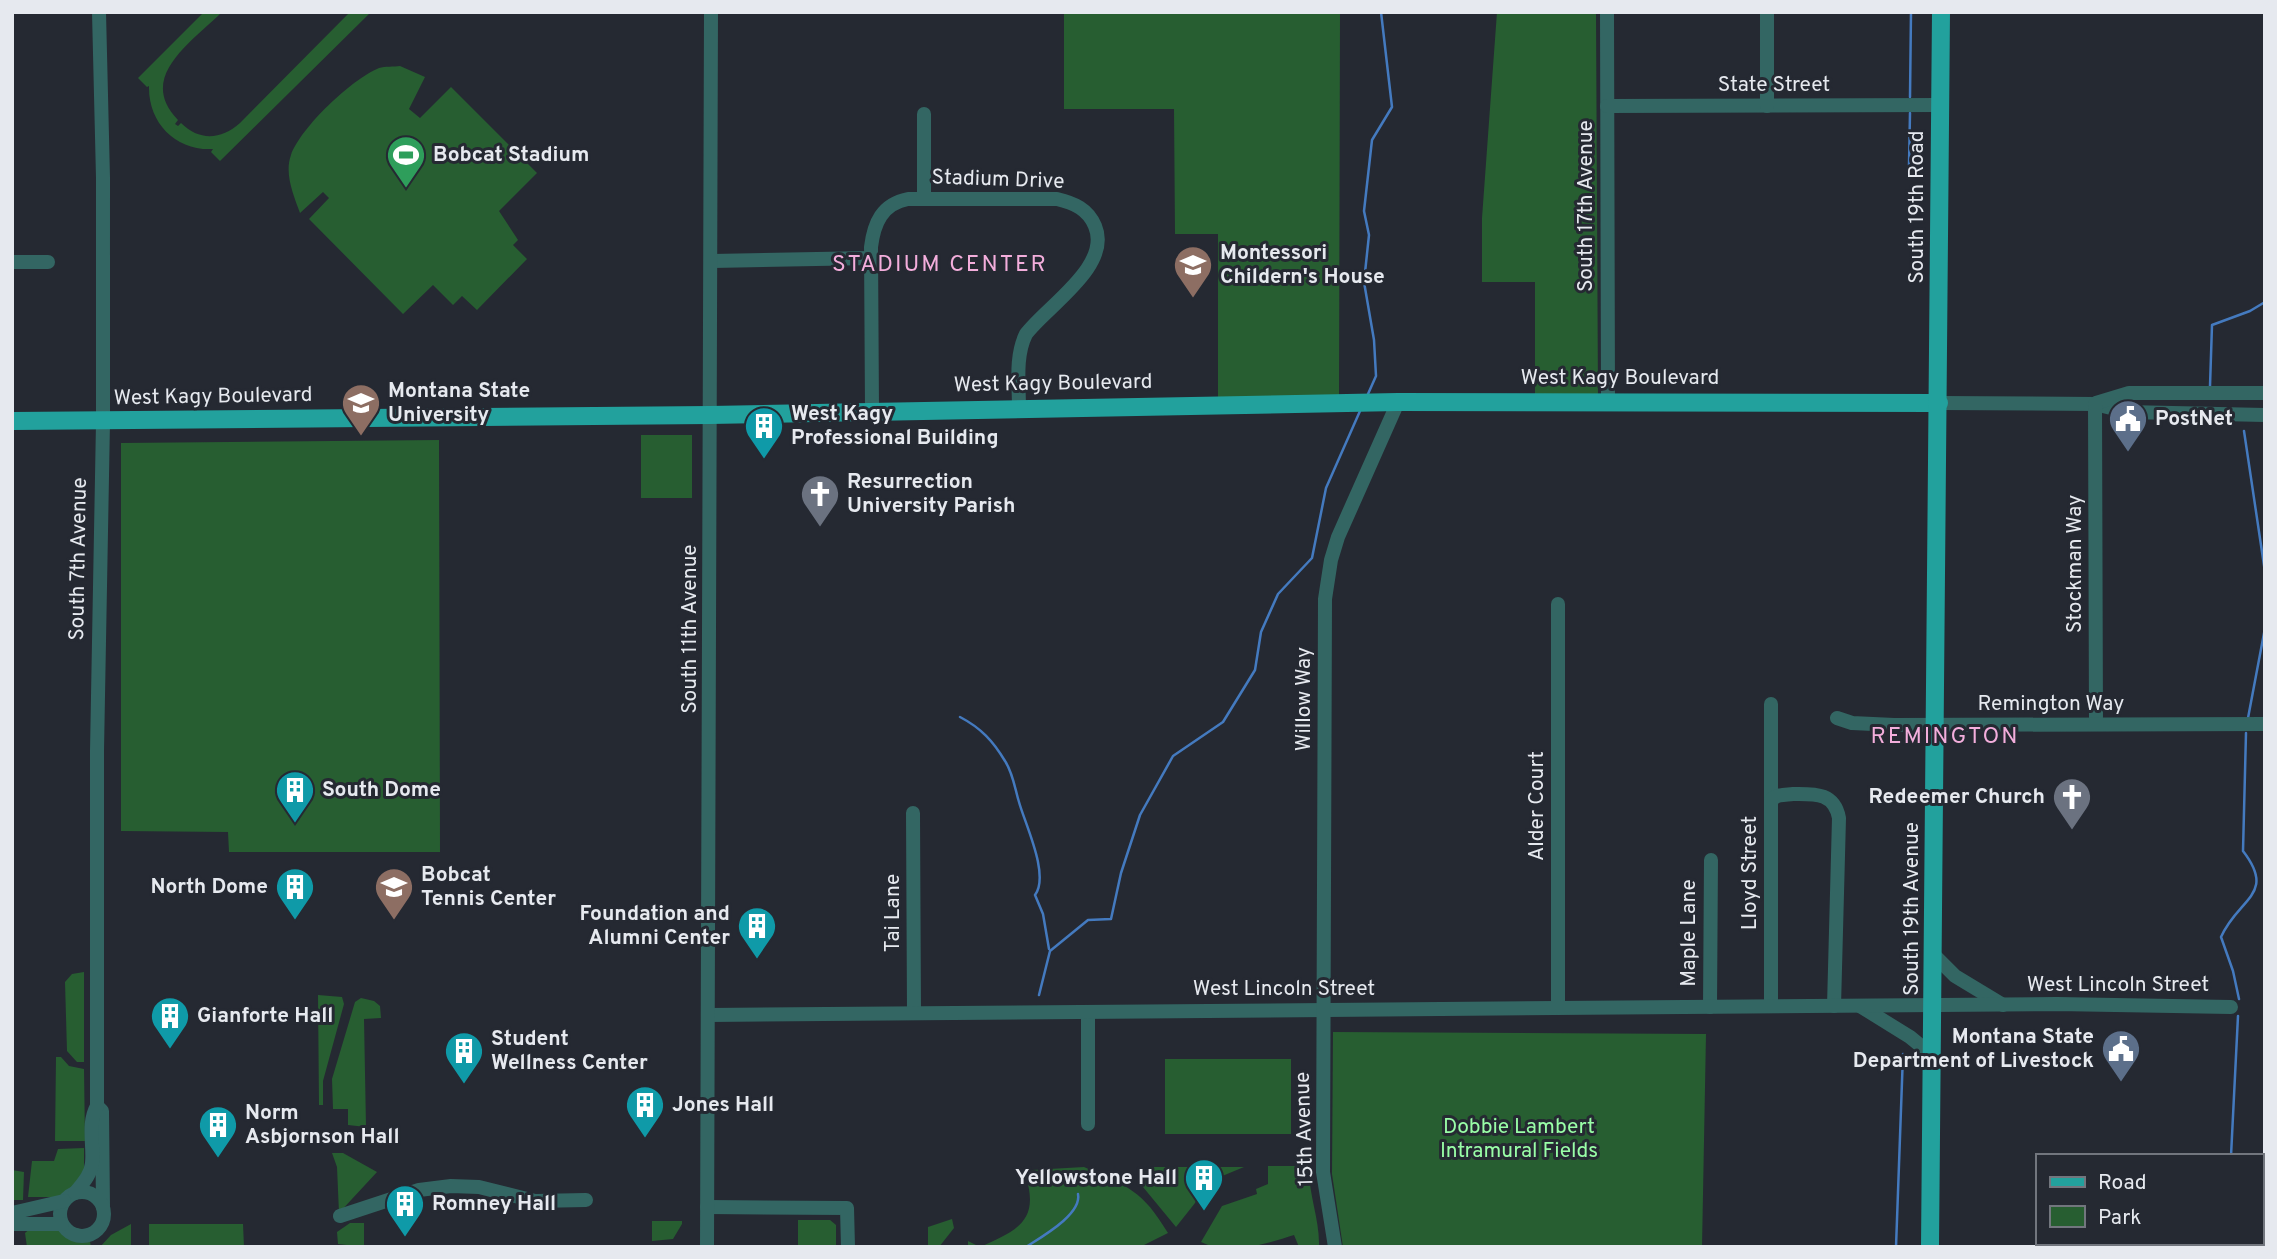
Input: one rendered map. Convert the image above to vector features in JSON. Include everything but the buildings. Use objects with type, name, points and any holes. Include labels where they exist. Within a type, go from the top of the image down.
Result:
[{"type":"main road","name":"South 19th Road","points":[[1939,403],[1941,12]]},
{"type":"main road","name":"West Kagy Boulevard","points":[[12,421],[710,415],[1398,402],[1939,403]]},
{"type":"main road","name":"South 19th Avenue","points":[[1930,1247],[1939,403]]},
{"type":"street","name":"South 7th Avenue","points":[[70,1197],[89,1174],[92,1162],[92,1126],[97,1106],[97,737],[103,422],[103,177],[99,12]]},
{"type":"street","name":"South 11th Avenue","points":[[707,1247],[711,12]]},
{"type":"street","name":"South 17th Avenue","points":[[1607,12],[1608,401]]},
{"type":"street","points":[[1767,12],[1767,106]]},
{"type":"street","name":"State Street","points":[[1607,106],[1940,105]]},
{"type":"street","points":[[924,114],[924,199]]},
{"type":"street","name":"Stadium Drive","points":[[872,410],[871,258],[873,229],[883,213],[901,200],[1057,199],[1078,205],[1097,229],[1097,250],[1089,268],[1032,326],[1021,344],[1019,408]]},
{"type":"street","points":[[712,261],[871,258]]},
{"type":"street","points":[[12,262],[48,262]]},
{"type":"street","name":"West Kagy Boulevard","points":[[2095,404],[2129,393],[2265,393]]},
{"type":"street","name":"Willow Way","points":[[1324,1010],[1327,578],[1338,537],[1398,402]]},
{"type":"street","name":"West Kagy Boulevard","points":[[1939,403],[2095,404],[2127,412],[2265,415]]},
{"type":"street","name":"Stockman Way","points":[[2095,404],[2096,724]]},
{"type":"street","points":[[2165,413],[2185,410],[2237,411],[2265,404]]},
{"type":"street","name":"Alder Court","points":[[1558,604],[1558,1008]]},
{"type":"street","points":[[1771,704],[1771,800]]},
{"type":"street","name":"Remington Way","points":[[1838,718],[1852,723],[1936,725],[2265,724]]},
{"type":"street","name":"Lloyd Street","points":[[1772,1006],[1771,800],[1781,795],[1817,794],[1824,796],[1837,809],[1834,1006]]},
{"type":"street","name":"Tai Lane","points":[[913,813],[914,1013]]},
{"type":"street","name":"Maple Lane","points":[[1710,1007],[1711,860]]},
{"type":"street","name":"West Lincoln Street","points":[[1935,956],[1955,976],[2005,1006]]},
{"type":"street","name":"West Lincoln Street","points":[[709,1015],[1772,1006],[2231,1007]]},
{"type":"street","points":[[1859,1006],[1910,1037],[1932,1055]]},
{"type":"street","name":"15th Avenue","points":[[1324,1010],[1323,1172],[1335,1247]]},
{"type":"street","points":[[1088,1012],[1088,1124]]},
{"type":"street","name":"South 7th Avenue","points":[[97,1106],[102,1111],[103,1207]]},
{"type":"street","points":[[340,1216],[386,1199],[451,1186],[479,1187],[535,1201],[586,1200]]},
{"type":"street","points":[[12,1213],[70,1197],[94,1196],[103,1207],[100,1227],[89,1236],[75,1235],[62,1224],[12,1224]]},
{"type":"street","points":[[62,1224],[60,1212],[70,1197]]},
{"type":"street","points":[[707,1207],[847,1208],[848,1247]]},
{"type":"green space","points":[[204,12],[222,12],[173,61],[163,89],[167,104],[178,120],[175,124],[178,126],[181,123],[195,133],[210,136],[225,133],[240,123],[350,12],[371,12],[220,161],[211,152],[213,149],[187,145],[167,132],[153,112],[149,86],[138,78]]},
{"type":"green space","points":[[1064,12],[1340,12],[1339,399],[1218,400],[1218,234],[1175,234],[1174,109],[1064,109]]},
{"type":"green space","points":[[1497,12],[1596,12],[1598,396],[1535,397],[1535,282],[1482,282],[1482,218]]},
{"type":"green space","name":"Bobcat Stadium","points":[[400,66],[425,77],[409,109],[420,118],[451,87],[537,173],[499,211],[518,240],[513,245],[527,259],[477,310],[462,296],[453,305],[433,285],[403,314],[309,219],[329,198],[323,192],[300,213],[293,192],[289,177],[291,155],[316,118],[355,82],[381,67]]},
{"type":"green space","points":[[641,435],[692,435],[692,498],[641,498]]},
{"type":"green space","points":[[439,440],[440,852],[229,852],[228,832],[121,831],[121,443]]},
{"type":"green space","points":[[84,972],[84,1062],[77,1062],[67,1051],[65,982],[72,974]]},
{"type":"green space","points":[[318,995],[342,997],[344,1004],[323,1081],[323,1105],[319,1105]]},
{"type":"green space","points":[[361,998],[374,1001],[380,1006],[381,1018],[364,1019],[366,1127],[348,1125],[348,1109],[333,1109],[332,1079],[355,1002]]},
{"type":"green space","name":"Dobbie Lambert Intramural Fields","points":[[1333,1032],[1706,1034],[1702,1247],[1343,1247],[1332,1174]]},
{"type":"green space","points":[[56,1057],[61,1057],[69,1066],[84,1069],[85,1141],[55,1141]]},
{"type":"green space","points":[[1165,1059],[1291,1059],[1291,1134],[1165,1134]]},
{"type":"green space","points":[[84,1148],[84,1197],[28,1197],[32,1161],[54,1161],[58,1149]]},
{"type":"green space","points":[[332,1153],[343,1153],[377,1172],[339,1213],[337,1167]]},
{"type":"green space","points":[[1268,1166],[1309,1166],[1319,1247],[1299,1247],[1294,1235],[1260,1245],[1235,1248],[1201,1242],[1222,1206],[1257,1194],[1256,1189],[1268,1184]]},
{"type":"green space","points":[[1084,1167],[1123,1185],[1142,1198],[1168,1233],[1140,1247],[980,1247],[1014,1230],[1027,1215],[1030,1205],[1026,1177],[1032,1170]]},
{"type":"green space","points":[[1149,1167],[1244,1167],[1203,1184],[1195,1203],[1176,1227],[1143,1187],[1140,1179]]},
{"type":"green space","points":[[12,1170],[24,1172],[23,1200],[12,1200]]},
{"type":"green space","points":[[952,1219],[954,1228],[939,1247],[928,1247],[928,1227]]},
{"type":"green space","points":[[798,1220],[830,1220],[836,1225],[836,1247],[798,1247]]},
{"type":"green space","points":[[652,1221],[682,1221],[682,1224],[673,1239],[652,1241]]},
{"type":"green space","points":[[350,1223],[364,1223],[364,1247],[338,1244],[337,1232]]},
{"type":"green space","points":[[131,1224],[131,1247],[100,1247],[111,1235]]},
{"type":"green space","points":[[149,1224],[243,1224],[244,1247],[149,1247]]},
{"type":"green space","points":[[31,1228],[78,1228],[89,1236],[91,1247],[27,1247],[25,1233]]},
{"type":"green space","points":[[968,1241],[980,1247],[968,1247]]},
{"type":"waterway","points":[[1368,394],[1376,376],[1374,340],[1364,282],[1369,235],[1364,211],[1372,140],[1392,107],[1381,12]]},
{"type":"waterway","points":[[1910,97],[1911,12]]},
{"type":"waterway","points":[[1909,166],[1910,113]]},
{"type":"waterway","points":[[2210,386],[2212,325],[2250,311],[2265,302]]},
{"type":"waterway","points":[[1039,995],[1050,951],[1088,920],[1111,919],[1121,873],[1140,815],[1173,756],[1223,722],[1255,670],[1261,632],[1278,594],[1312,558],[1326,488],[1360,411]]},
{"type":"waterway","points":[[2244,431],[2265,572]]},
{"type":"waterway","points":[[2248,718],[2265,628]]},
{"type":"waterway","points":[[960,717],[991,741],[1010,771],[1035,849],[1040,875],[1035,895],[1043,914],[1049,949]]},
{"type":"waterway","points":[[2239,999],[2221,937],[2255,887],[2253,866],[2243,851],[2246,733]]},
{"type":"waterway","points":[[2231,1154],[2238,1016]]},
{"type":"waterway","points":[[1896,1247],[1903,1054]]},
{"type":"waterway","points":[[1026,1247],[1068,1217],[1078,1202],[1078,1194]]},
{"type":"place","name":"Bobcat Stadium","points":[[406,189]]},
{"type":"place","name":"Montessori Childern's House","points":[[1193,299]]},
{"type":"place","name":"Montana State University","points":[[361,437]]},
{"type":"place","name":"PostNet","points":[[2128,453]]},
{"type":"place","name":"West Kagy Professional Building","points":[[764,460]]},
{"type":"place","name":"Resurrection University Parish","points":[[820,528]]},
{"type":"place","name":"South Dome","points":[[295,824]]},
{"type":"place","name":"Redeemer Church","points":[[2072,831]]},
{"type":"place","name":"North Dome","points":[[295,921]]},
{"type":"place","name":"Bobcat Tennis Center","points":[[394,921]]},
{"type":"place","name":"Foundation and Alumni Center","points":[[757,960]]},
{"type":"place","name":"Gianforte Hall","points":[[170,1050]]},
{"type":"place","name":"Montana State Department of Livestock","points":[[2121,1083]]},
{"type":"place","name":"Student Wellness Center","points":[[464,1085]]},
{"type":"place","name":"Jones Hall","points":[[645,1139]]},
{"type":"place","name":"Norm Asbjornson Hall","points":[[218,1159]]},
{"type":"place","name":"Yellowstone Hall","points":[[1204,1212]]},
{"type":"place","name":"Romney Hall","points":[[405,1238]]},
{"type":"district","name":"STADIUM CENTER","points":[[940,265]]},
{"type":"district","name":"REMINGTON","points":[[1945,737]]}]
